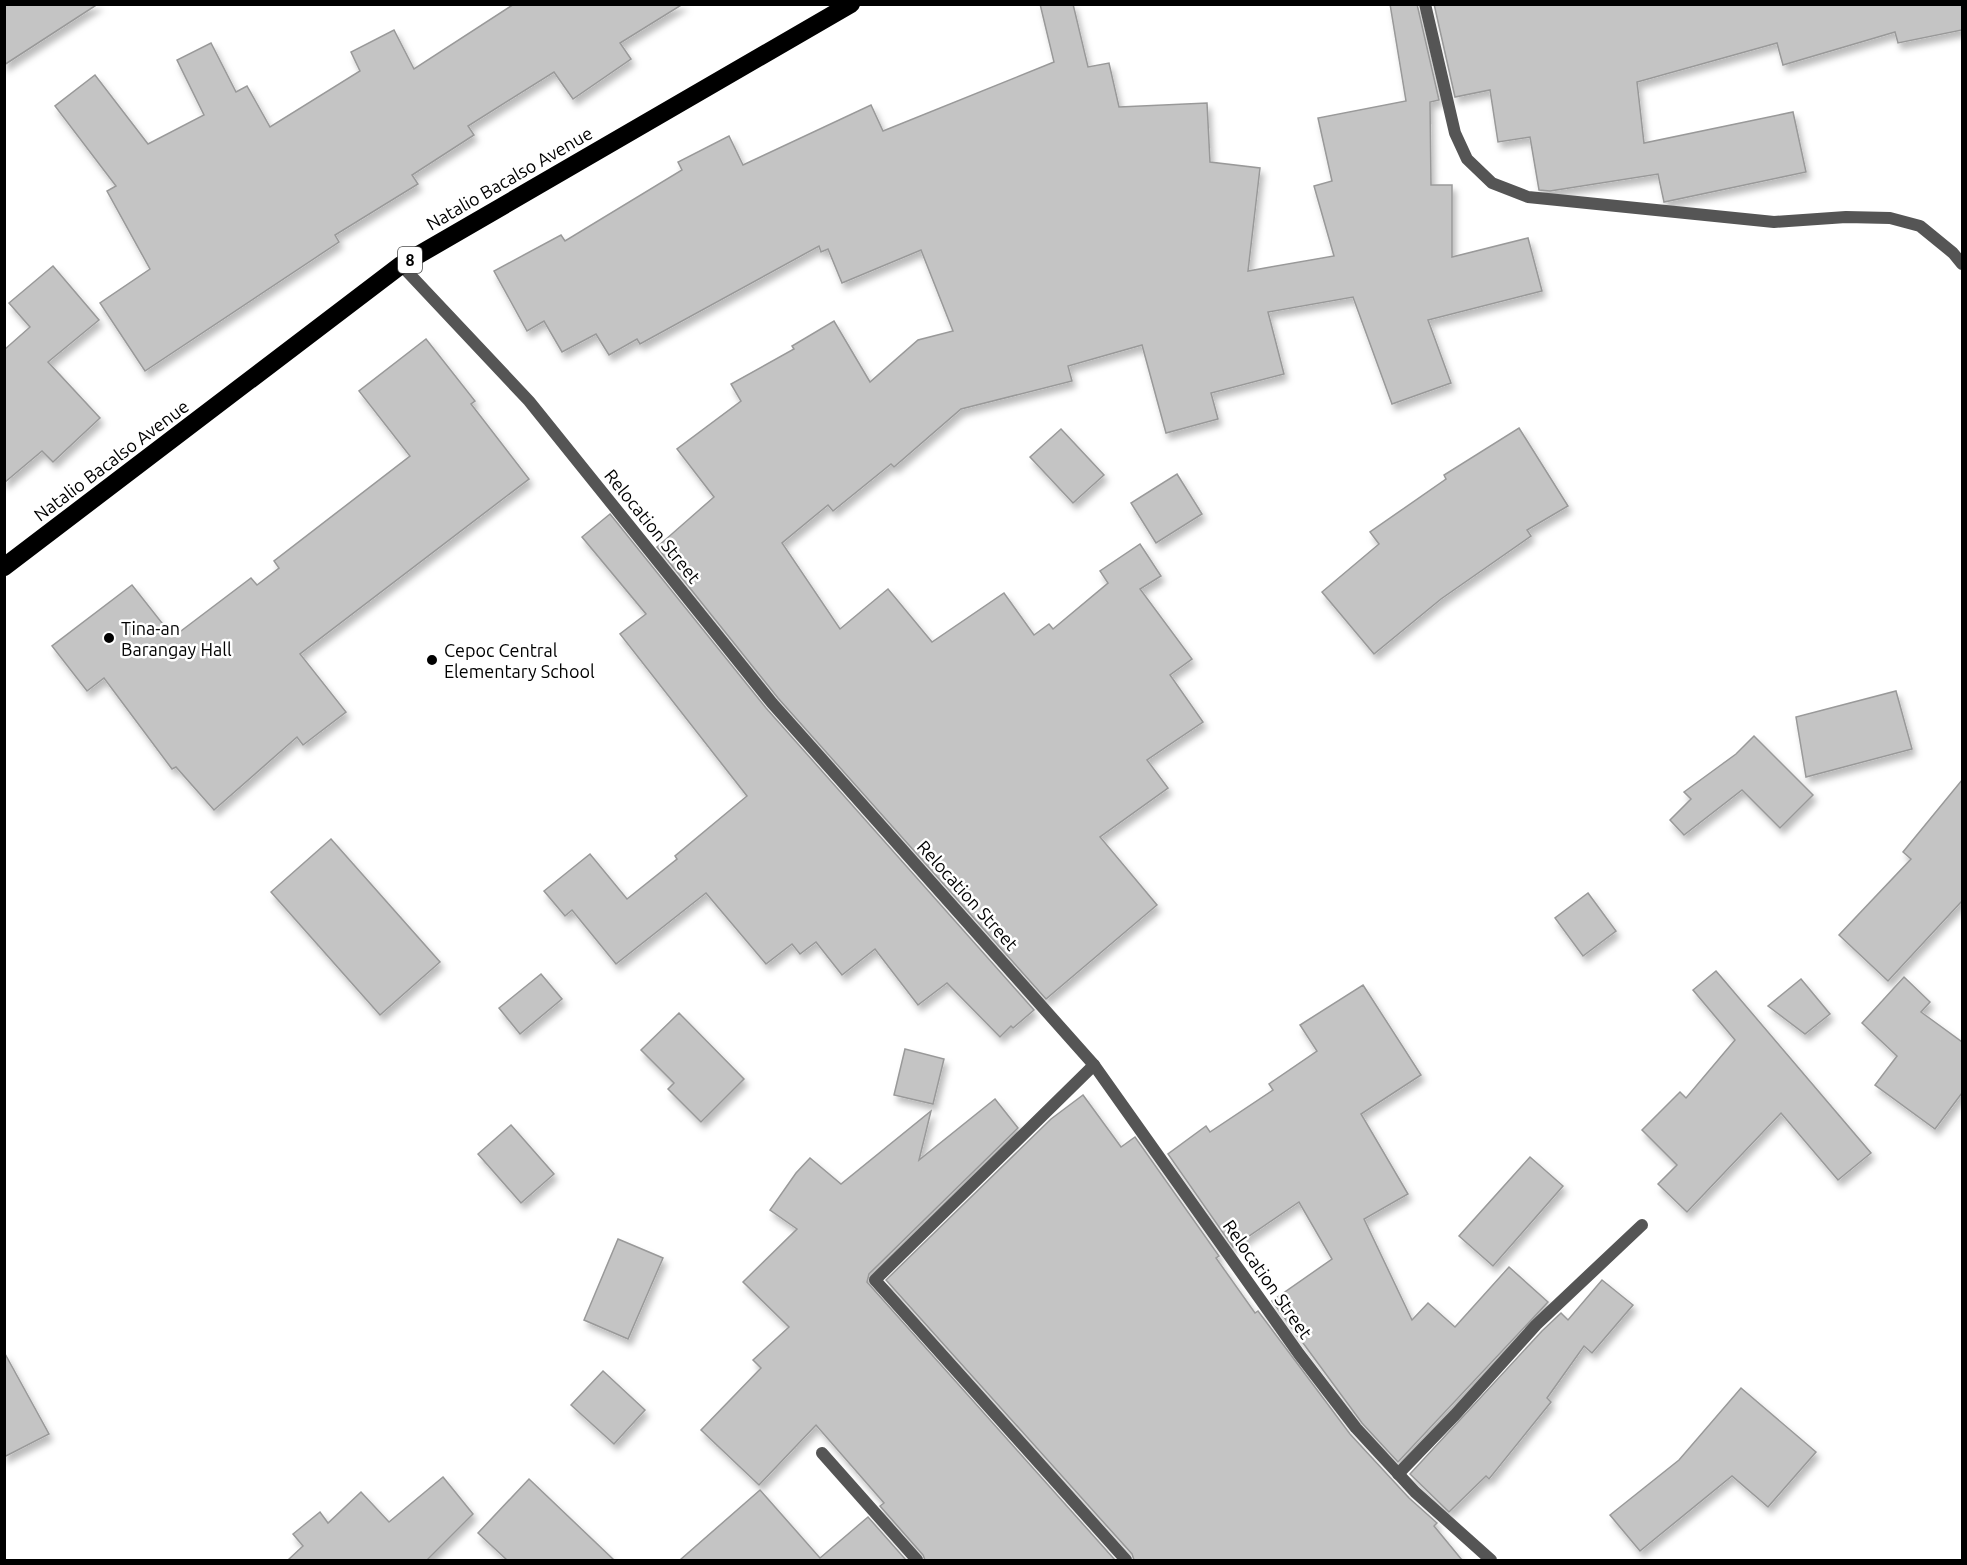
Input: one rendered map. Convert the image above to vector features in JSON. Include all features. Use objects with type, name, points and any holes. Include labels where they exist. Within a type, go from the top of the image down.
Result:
[{"type":"highway","name":"Natalio Bacalso Avenue","points":[[4,567],[401,265],[851,4]]},
{"type":"street","points":[[1425,4],[1455,133],[1467,159],[1492,183],[1528,197],[1774,222],[1846,216],[1890,218],[1920,226],[1953,253],[1962,264]]},
{"type":"street","name":"Relocation Street","points":[[401,265],[529,401],[772,703],[1094,1065],[1299,1354],[1356,1428],[1398,1474],[1491,1560]]},
{"type":"street","points":[[1094,1065],[875,1280],[1126,1560]]},
{"type":"street","points":[[1398,1474],[1536,1325],[1642,1225]]},
{"type":"street","points":[[822,1453],[917,1560]]},
{"type":"building","points":[[4,4],[98,4],[4,65]]},
{"type":"building","points":[[514,4],[683,4],[620,43],[631,59],[573,99],[554,72],[468,126],[474,135],[412,175],[418,184],[335,235],[339,242],[145,371],[100,303],[150,269],[107,191],[116,186],[55,106],[95,75],[148,144],[204,115],[177,60],[211,43],[236,92],[247,86],[270,127],[360,71],[351,52],[394,30],[414,69]]},
{"type":"building","points":[[1040,4],[1073,4],[1088,67],[1109,63],[1119,107],[1207,103],[1210,162],[1260,168],[1248,271],[1334,256],[1314,186],[1332,181],[1318,118],[1406,101],[1390,4],[1417,4],[1439,100],[1430,102],[1431,185],[1452,185],[1452,257],[1528,238],[1542,291],[1428,320],[1451,383],[1392,404],[1353,297],[1268,312],[1284,374],[1211,393],[1218,419],[1166,433],[1142,345],[1068,366],[1072,381],[961,409],[894,467],[891,464],[833,511],[828,505],[782,543],[840,629],[888,589],[932,642],[1004,593],[1034,635],[1049,624],[1053,629],[1108,583],[1100,571],[1140,544],[1161,576],[1140,589],[1192,659],[1170,675],[1203,722],[1147,760],[1168,788],[1100,837],[1157,905],[1046,999],[778,698],[657,547],[714,497],[677,449],[741,401],[731,384],[794,349],[792,346],[834,321],[870,382],[918,340],[953,331],[921,250],[842,283],[828,249],[821,252],[819,246],[640,344],[637,339],[609,355],[596,334],[562,352],[544,321],[527,331],[494,271],[561,235],[565,241],[682,170],[678,162],[729,136],[743,165],[871,105],[883,131],[1054,62]]},
{"type":"building","points":[[1434,4],[1962,4],[1962,30],[1898,43],[1895,32],[1783,65],[1777,43],[1637,82],[1644,143],[1793,112],[1806,172],[1664,202],[1658,174],[1550,191],[1539,190],[1530,137],[1498,142],[1490,90],[1455,97]]},
{"type":"building","points":[[53,266],[99,320],[48,362],[100,418],[53,462],[42,451],[4,483],[4,350],[30,327],[9,303]]},
{"type":"building","points":[[426,339],[475,401],[471,404],[529,479],[300,654],[346,712],[303,745],[297,737],[214,810],[176,767],[172,769],[104,678],[87,691],[52,646],[132,585],[173,637],[251,578],[257,585],[279,568],[274,561],[410,456],[359,391]]},
{"type":"building","points":[[1519,428],[1568,506],[1527,530],[1531,536],[1441,599],[1374,654],[1322,592],[1379,544],[1370,532],[1446,479],[1444,475]]},
{"type":"building","points":[[1061,429],[1104,475],[1073,503],[1030,457]]},
{"type":"building","points":[[1177,474],[1202,514],[1156,543],[1131,503]]},
{"type":"building","points":[[610,514],[766,708],[1034,1010],[1013,1028],[1011,1026],[1000,1037],[947,983],[918,1005],[875,949],[842,975],[816,942],[800,954],[792,944],[766,964],[706,893],[616,964],[572,910],[565,916],[544,891],[590,854],[627,899],[677,859],[675,856],[747,796],[620,634],[646,614],[582,537]]},
{"type":"building","points":[[1896,691],[1912,749],[1806,777],[1796,717]]},
{"type":"building","points":[[1754,736],[1813,795],[1780,828],[1742,790],[1684,835],[1670,820],[1691,799],[1684,792],[1736,754]]},
{"type":"building","points":[[1962,780],[1962,901],[1888,981],[1839,935],[1911,859],[1903,852]]},
{"type":"building","points":[[331,839],[440,962],[380,1015],[271,892]]},
{"type":"building","points":[[1588,893],[1616,931],[1583,956],[1555,918]]},
{"type":"building","points":[[1716,971],[1871,1153],[1838,1180],[1781,1113],[1687,1212],[1658,1184],[1677,1165],[1642,1130],[1680,1092],[1686,1098],[1735,1040],[1693,990]]},
{"type":"building","points":[[541,974],[562,999],[520,1034],[499,1008]]},
{"type":"building","points":[[1904,977],[1930,1002],[1921,1012],[1962,1042],[1962,1093],[1935,1129],[1875,1085],[1897,1056],[1862,1023]]},
{"type":"building","points":[[1801,979],[1830,1014],[1805,1034],[1768,1006]]},
{"type":"building","points":[[1363,985],[1421,1075],[1361,1114],[1408,1194],[1364,1219],[1412,1320],[1428,1303],[1455,1327],[1509,1267],[1548,1302],[1398,1462],[1362,1423],[1272,1301],[1332,1259],[1299,1202],[1233,1247],[1168,1154],[1206,1126],[1210,1132],[1273,1090],[1269,1084],[1317,1051],[1300,1025]]},
{"type":"building","points":[[679,1013],[744,1079],[701,1122],[668,1089],[674,1083],[641,1050]]},
{"type":"building","points":[[905,1049],[944,1059],[933,1104],[894,1095]]},
{"type":"building","points":[[1083,1095],[1121,1147],[1135,1137],[1219,1256],[1216,1258],[1255,1313],[1258,1311],[1350,1434],[1409,1498],[1437,1523],[1434,1526],[1462,1560],[1134,1560],[1132,1554],[886,1280],[1051,1119]]},
{"type":"building","points":[[995,1099],[1018,1128],[869,1274],[867,1282],[1115,1560],[925,1560],[880,1506],[884,1503],[816,1425],[759,1485],[701,1430],[761,1368],[753,1360],[789,1327],[743,1282],[797,1229],[770,1210],[796,1173],[810,1158],[841,1184],[931,1111],[919,1160]]},
{"type":"building","points":[[511,1125],[554,1174],[521,1203],[478,1154]]},
{"type":"building","points":[[1530,1157],[1563,1186],[1493,1266],[1459,1236]]},
{"type":"building","points":[[618,1239],[663,1258],[628,1339],[584,1320]]},
{"type":"building","points":[[1602,1280],[1633,1305],[1592,1353],[1584,1346],[1547,1398],[1551,1402],[1489,1479],[1486,1476],[1449,1512],[1410,1474],[1542,1331],[1561,1313],[1568,1320]]},
{"type":"building","points":[[4,1352],[49,1434],[4,1457]]},
{"type":"building","points":[[603,1371],[645,1410],[614,1444],[571,1405]]},
{"type":"building","points":[[1741,1388],[1816,1452],[1768,1507],[1732,1476],[1640,1551],[1610,1515],[1679,1460]]},
{"type":"building","points":[[443,1477],[473,1514],[427,1560],[288,1560],[303,1546],[293,1534],[320,1512],[328,1523],[361,1492],[389,1522]]},
{"type":"building","points":[[529,1479],[614,1560],[507,1560],[478,1533]]},
{"type":"building","points":[[760,1490],[820,1558],[868,1517],[906,1560],[680,1560]]},
{"type":"place","name":"Tina-an Barangay Hall","points":[[109,638]]},
{"type":"place","name":"Cepoc Central Elementary School","points":[[432,660]]}]
